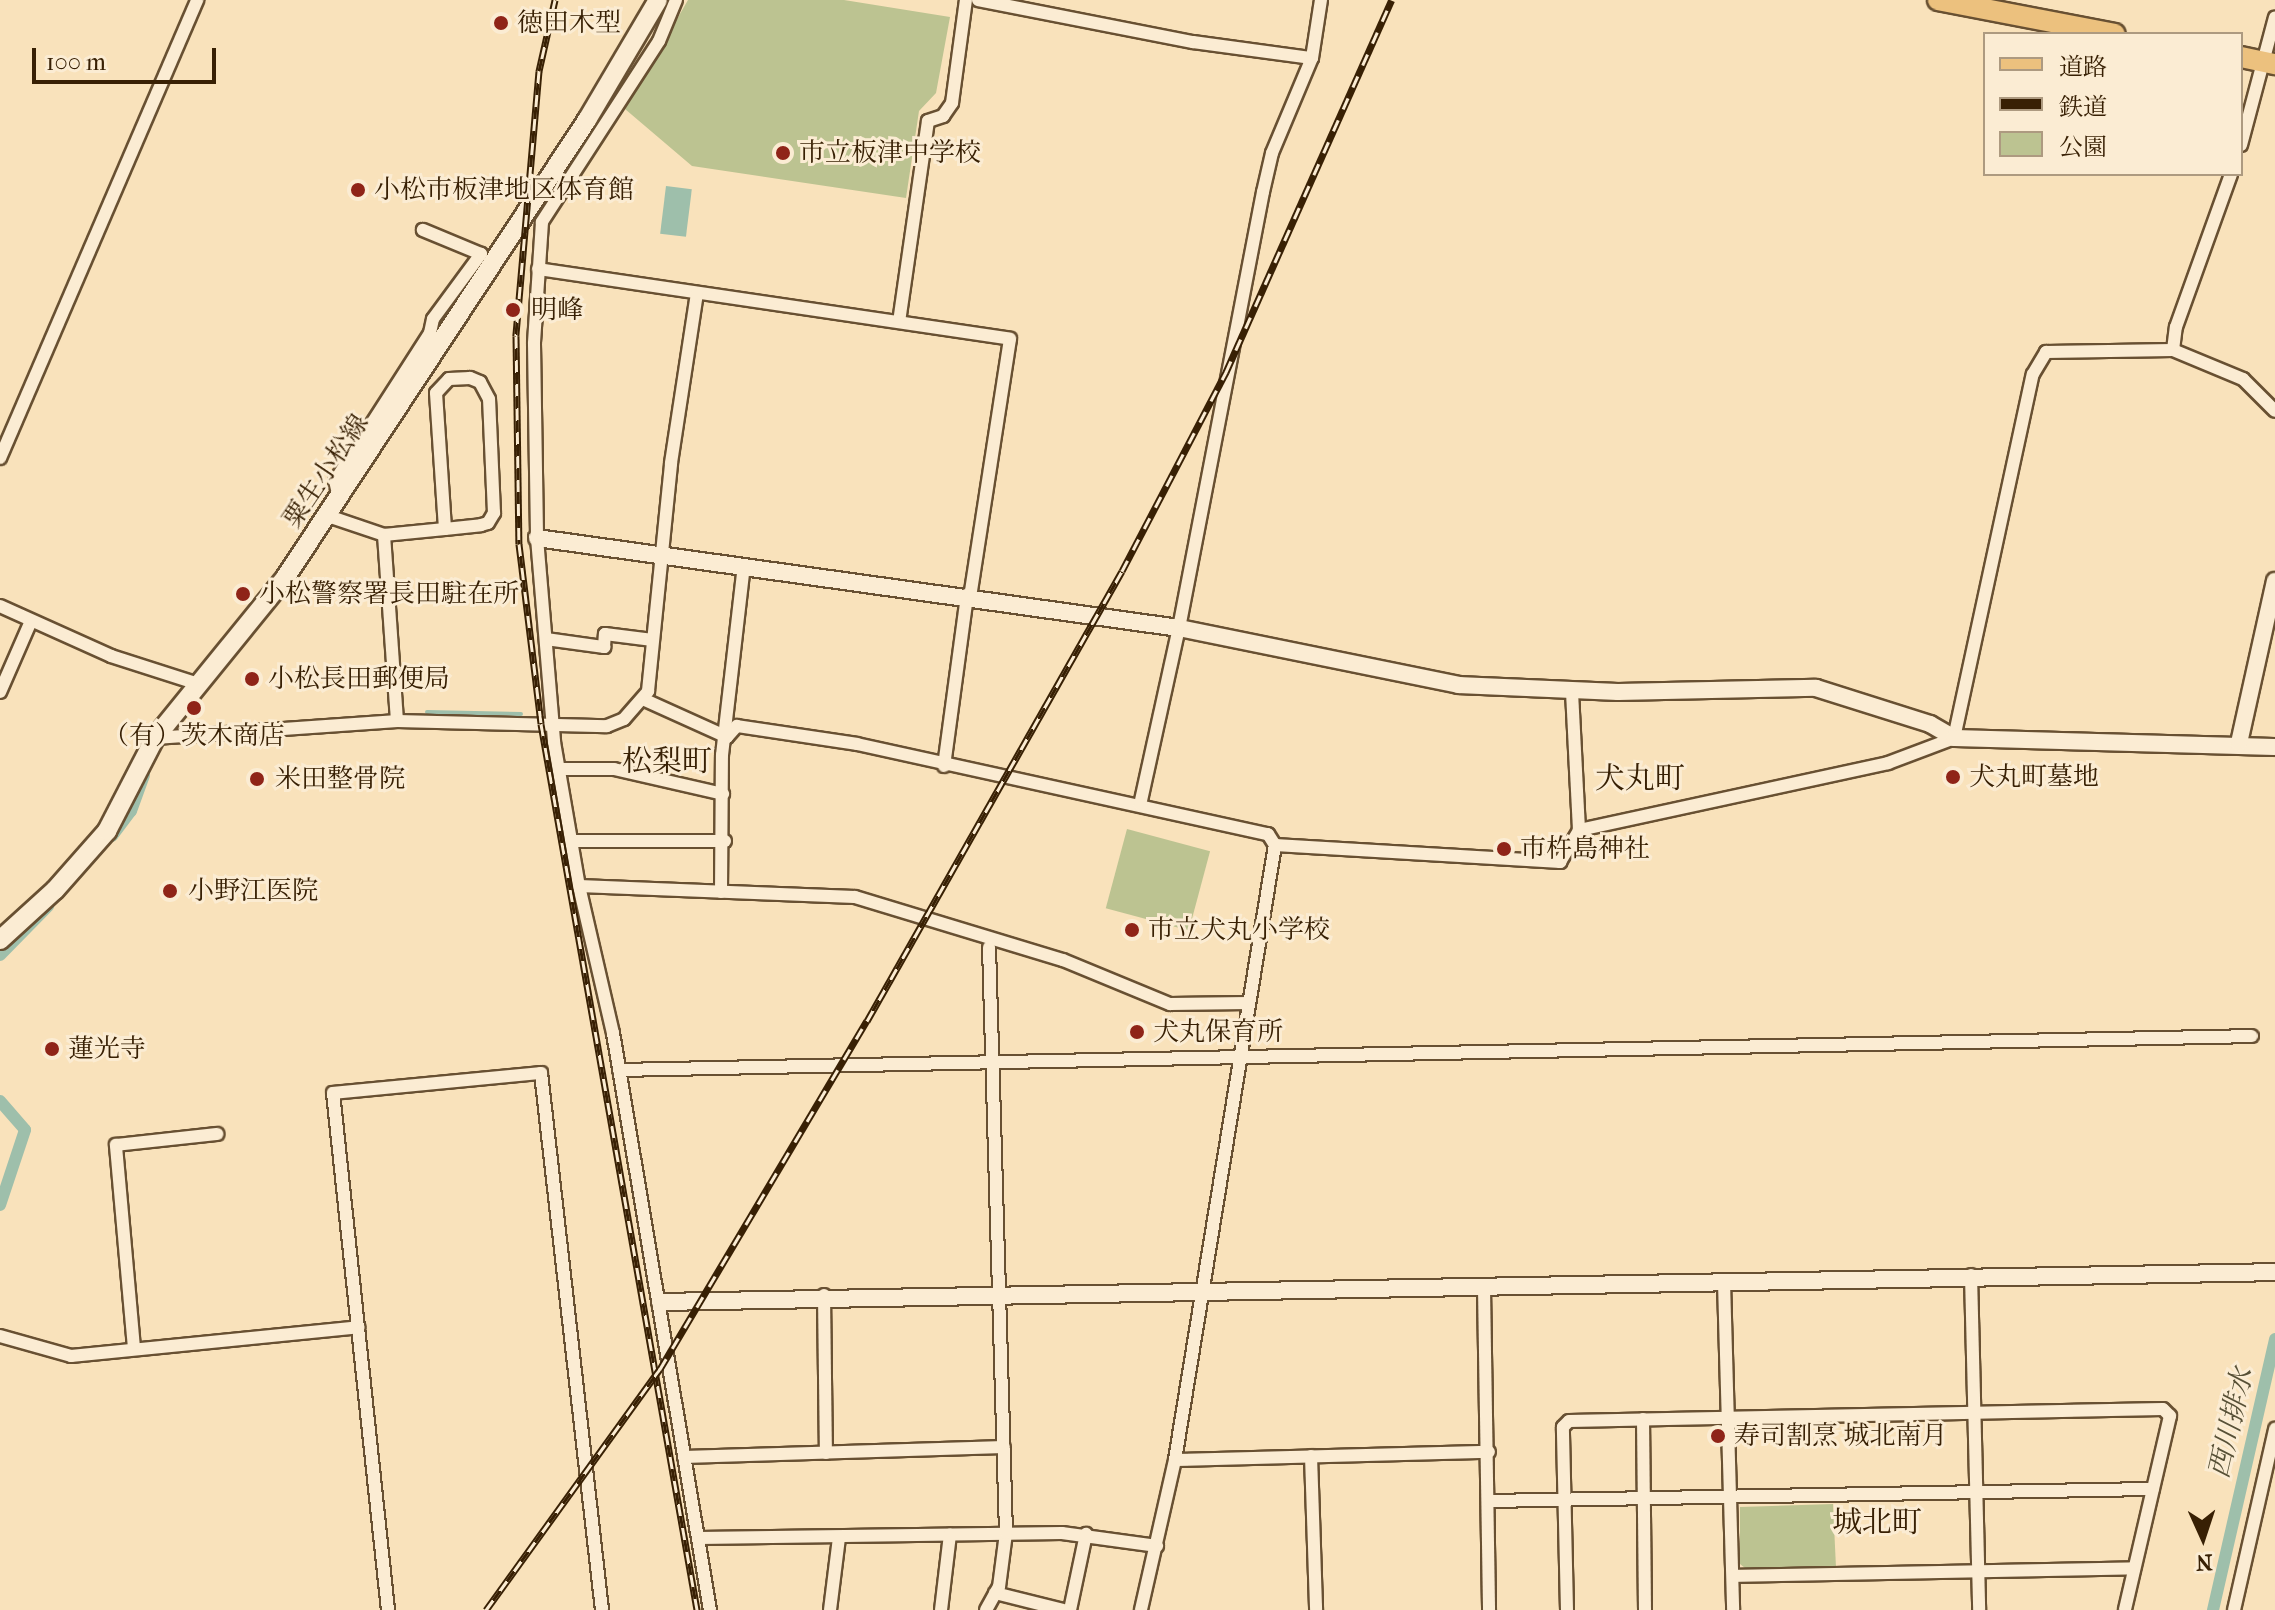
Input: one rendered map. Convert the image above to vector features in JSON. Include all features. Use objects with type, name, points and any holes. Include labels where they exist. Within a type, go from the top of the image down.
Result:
[{"type":"main road","name":"粟生小松線","points":[[1,935],[55,890],[107,831],[155,738],[245,632],[340,499],[594,108],[658,0]]},
{"type":"main road","points":[[1938,0],[2105,32]]},
{"type":"main road","points":[[2243,57],[2269,63]]},
{"type":"street","points":[[0,458],[197,0]]},
{"type":"street","points":[[676,0],[659,41],[542,222],[538,269],[537,538],[559,769],[579,886],[619,1070],[710,1610]]},
{"type":"street","points":[[899,322],[928,121],[943,116],[952,103],[966,0]]},
{"type":"street","points":[[978,0],[1193,42],[1312,58]]},
{"type":"street","points":[[1140,805],[1179,628],[1263,192],[1272,153],[1312,58],[1321,0]]},
{"type":"street","points":[[2243,139],[2269,63],[2275,17]]},
{"type":"street","points":[[2173,350],[2176,327],[2230,176]]},
{"type":"street","points":[[340,499],[335,481],[430,333],[433,319],[481,254],[423,230]]},
{"type":"street","points":[[538,269],[1010,339],[944,766]]},
{"type":"street","points":[[155,738],[397,721],[607,726],[645,700],[661,553],[697,293]]},
{"type":"street","points":[[1954,738],[2033,374],[2046,352],[2066,348],[2173,350],[2243,379],[2275,411]]},
{"type":"street","points":[[328,516],[384,535],[445,529],[481,525],[494,513],[489,399],[480,382],[470,378],[449,379],[436,393],[445,529]]},
{"type":"street","points":[[384,535],[397,721]]},
{"type":"street","points":[[537,538],[1179,628],[1458,685],[1572,690],[1816,688],[1930,724],[1954,738]]},
{"type":"street","points":[[721,892],[727,737],[744,565]]},
{"type":"street","points":[[2239,743],[2275,581]]},
{"type":"street","points":[[0,606],[111,656],[198,684]]},
{"type":"street","points":[[0,692],[31,621]]},
{"type":"street","points":[[546,639],[604,647],[605,634],[653,640]]},
{"type":"street","points":[[1275,845],[1560,862],[1579,830],[1572,690]]},
{"type":"street","points":[[645,700],[727,737]]},
{"type":"street","points":[[727,737],[737,726],[857,744],[944,766],[1268,834],[1275,845],[1238,1056],[1229,1151],[1175,1460],[1141,1610]]},
{"type":"street","points":[[1579,830],[1888,763],[1954,738],[2239,743],[2275,747]]},
{"type":"street","points":[[559,769],[614,769],[723,794]]},
{"type":"street","points":[[571,841],[725,841]]},
{"type":"street","points":[[579,886],[855,897],[1063,960],[1170,1004],[1248,1003]]},
{"type":"street","points":[[986,1610],[995,1593],[1006,1533],[989,947]]},
{"type":"street","points":[[619,1070],[2252,1036]]},
{"type":"street","points":[[388,1610],[333,1093],[541,1073],[602,1610]]},
{"type":"street","points":[[134,1348],[116,1145],[217,1134]]},
{"type":"street","points":[[660,1302],[824,1295],[1484,1288],[1971,1275],[2275,1272]]},
{"type":"street","points":[[1971,1275],[1979,1610]]},
{"type":"street","points":[[1724,1282],[1733,1610]]},
{"type":"street","points":[[1484,1288],[1489,1452],[1489,1610]]},
{"type":"street","points":[[824,1295],[826,1453]]},
{"type":"street","points":[[0,1336],[71,1356],[359,1327]]},
{"type":"street","points":[[1567,1610],[1563,1427],[1569,1421],[2163,1409],[2170,1416],[2125,1610]]},
{"type":"street","points":[[1643,1419],[1645,1610]]},
{"type":"street","points":[[2234,1610],[2275,1429]]},
{"type":"street","points":[[684,1457],[1004,1447]]},
{"type":"street","points":[[1175,1460],[1489,1452]]},
{"type":"street","points":[[1311,1456],[1316,1610]]},
{"type":"street","points":[[1489,1501],[2153,1489]]},
{"type":"street","points":[[699,1538],[1086,1534],[1157,1546]]},
{"type":"street","points":[[1070,1610],[1086,1534]]},
{"type":"street","points":[[941,1610],[950,1535]]},
{"type":"street","points":[[830,1610],[839,1538]]},
{"type":"street","points":[[1734,1576],[2134,1568]]},
{"type":"street","points":[[995,1593],[1063,1610]]},
{"type":"green space","points":[[688,0],[844,0],[950,17],[936,93],[919,111],[906,198],[692,166],[625,109]]},
{"type":"green space","points":[[1127,829],[1210,851],[1189,930],[1106,908]]},
{"type":"green space","points":[[1833,1504],[1836,1568],[1745,1568],[1740,1564],[1740,1507]]},
{"type":"shaded area","points":[[666,186],[692,189],[686,237],[660,234]]},
{"type":"waterway","points":[[427,712],[521,714]]},
{"type":"waterway","points":[[112,836],[131,811],[144,775]]},
{"type":"waterway","points":[[0,955],[48,906]]},
{"type":"waterway","points":[[0,1101],[25,1130],[0,1205]]},
{"type":"waterway","name":"西川排水","points":[[2213,1610],[2275,1339]]},
{"type":"railway","points":[[555,0],[539,71],[516,336],[519,544],[541,724],[697,1610]]},
{"type":"railway","points":[[486,1610],[660,1369],[867,1021],[1122,571],[1226,372],[1392,0]]},
{"type":"place","name":"徳田木型","points":[[501,23]]},
{"type":"place","name":"市立板津中学校","points":[[783,153]]},
{"type":"place","name":"小松市板津地区体育館","points":[[358,190]]},
{"type":"place","name":"明峰","points":[[513,310]]},
{"type":"place","name":"小松警察署長田駐在所","points":[[243,594]]},
{"type":"place","name":"小松長田郵便局","points":[[252,679]]},
{"type":"place","name":"（有）茨木商店","points":[[194,708]]},
{"type":"place","name":"犬丸町墓地","points":[[1953,777]]},
{"type":"place","name":"米田整骨院","points":[[257,779]]},
{"type":"place","name":"市杵島神社","points":[[1504,849]]},
{"type":"place","name":"小野江医院","points":[[170,891]]},
{"type":"place","name":"市立犬丸小学校","points":[[1132,930]]},
{"type":"place","name":"犬丸保育所","points":[[1137,1032]]},
{"type":"place","name":"蓮光寺","points":[[52,1049]]},
{"type":"place","name":"寿司割烹 城北南月","points":[[1718,1436]]},
{"type":"district","name":"松梨町","points":[[667,762]]},
{"type":"district","name":"犬丸町","points":[[1640,779]]},
{"type":"district","name":"城北町","points":[[1877,1523]]}]
